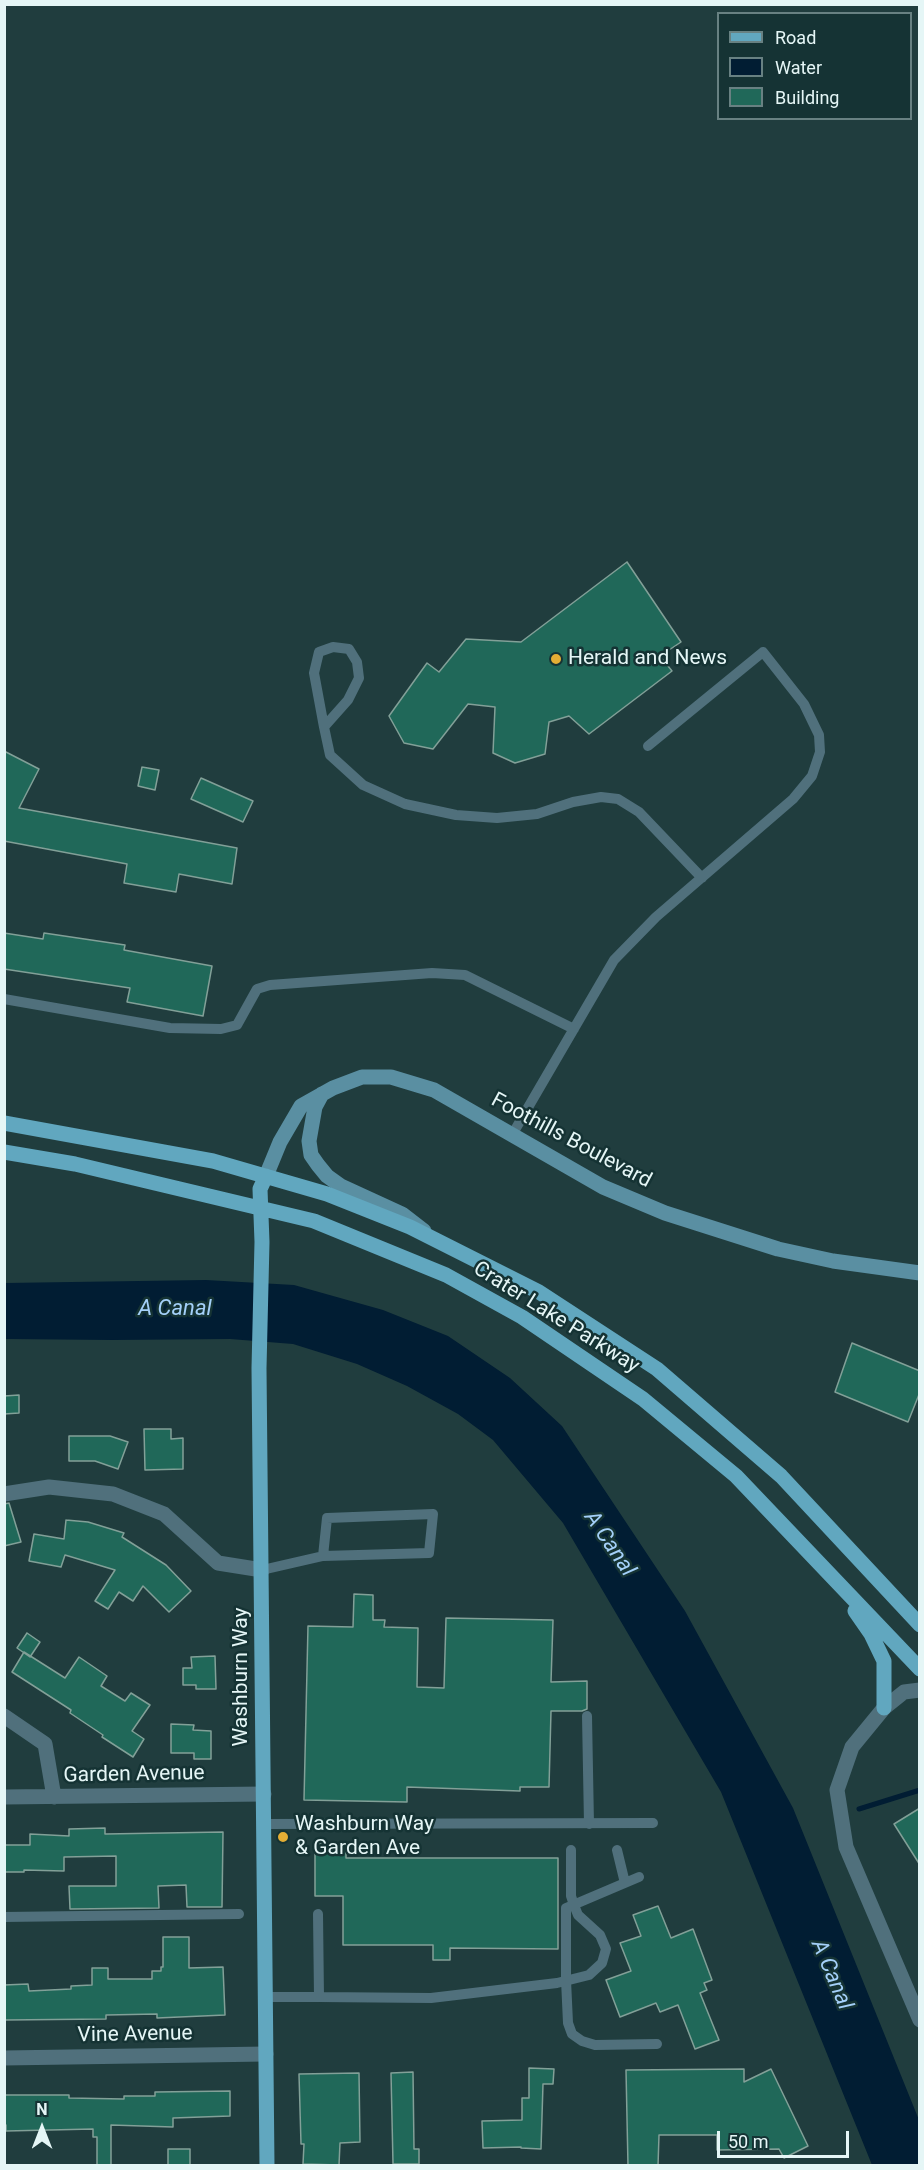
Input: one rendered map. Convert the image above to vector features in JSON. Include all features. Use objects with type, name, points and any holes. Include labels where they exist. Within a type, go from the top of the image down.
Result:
[{"type":"main road","name":"Foothills Boulevard","points":[[263,1183],[280,1142],[301,1107],[322,1094],[362,1077],[391,1077],[434,1090],[603,1187],[665,1213],[778,1249],[833,1261],[920,1273]]},
{"type":"main road","points":[[322,1094],[315,1107],[309,1141],[311,1155],[318,1165],[327,1176],[341,1186],[402,1214],[433,1239]]},
{"type":"main road","name":"Crater Lake Parkway","points":[[4,1123],[213,1161],[263,1183],[327,1194],[410,1227],[539,1292],[657,1370],[781,1476],[920,1625]]},
{"type":"main road","name":"Crater Lake Parkway","points":[[4,1152],[75,1164],[314,1221],[446,1275],[522,1317],[643,1399],[736,1476],[920,1669]]},
{"type":"main road","name":"Washburn Way","points":[[263,1183],[261,1362],[259,1368],[267,2166]]},
{"type":"main road","points":[[834,1579],[871,1634],[884,1661],[884,1708]]},
{"type":"street","points":[[4,1494],[50,1487],[113,1494],[164,1514],[218,1563],[262,1570]]},
{"type":"street","points":[[920,1690],[904,1692],[884,1708],[852,1747],[837,1790],[846,1847],[920,2020]]},
{"type":"street","points":[[4,1716],[45,1744],[54,1797]]},
{"type":"street","name":"Garden Avenue","points":[[4,1797],[264,1794]]},
{"type":"street","name":"Vine Avenue","points":[[4,2058],[266,2054]]},
{"type":"lane","points":[[324,727],[348,700],[359,678],[357,662],[349,649],[333,647],[319,652],[314,673],[324,727],[330,755],[363,785],[405,804],[456,815],[497,818],[537,814],[573,802],[601,797],[618,799],[639,812],[702,878]]},
{"type":"lane","points":[[512,1135],[614,960],[656,917],[793,799],[812,776],[820,752],[819,735],[804,704],[763,651],[648,746]]},
{"type":"lane","points":[[4,999],[170,1028],[221,1029],[237,1024],[256,989],[270,985],[432,973],[465,975],[574,1029]]},
{"type":"lane","points":[[262,1570],[323,1556],[429,1554],[433,1514],[327,1518],[323,1556]]},
{"type":"lane","points":[[587,1716],[590,1824]]},
{"type":"lane","points":[[264,1824],[653,1823]]},
{"type":"lane","points":[[265,1997],[431,1998],[589,1975],[602,1963],[606,1949],[600,1935],[578,1915],[574,1905],[571,1896],[571,1850]]},
{"type":"lane","points":[[617,1850],[625,1882]]},
{"type":"lane","points":[[639,1877],[566,1908],[568,2023],[572,2034],[582,2041],[595,2045],[657,2044]]},
{"type":"lane","points":[[4,1917],[239,1914]]},
{"type":"lane","points":[[318,1914],[320,1997]]},
{"type":"water","name":"A Canal","points":[[206,1280],[294,1285],[383,1310],[448,1336],[510,1378],[562,1426],[685,1611],[793,1808],[919,2120],[919,2165],[872,2165],[721,1792],[563,1523],[493,1440],[458,1414],[407,1386],[357,1364],[293,1344],[230,1339],[5,1339],[5,1283]]},
{"type":"building","name":"Herald and News","points":[[627,562],[681,642],[660,656],[672,671],[589,734],[569,716],[549,722],[545,754],[515,763],[493,753],[495,707],[468,704],[433,749],[404,743],[389,716],[427,663],[439,672],[466,639],[521,642]]},
{"type":"building","points":[[4,751],[39,769],[19,808],[237,848],[232,884],[179,874],[176,892],[124,883],[127,864],[4,841]]},
{"type":"building","points":[[142,767],[159,770],[155,790],[138,786]]},
{"type":"building","points":[[201,778],[253,801],[243,822],[191,799]]},
{"type":"building","points":[[4,933],[43,939],[44,933],[125,945],[124,950],[212,966],[203,1016],[127,1002],[130,988],[4,969]]},
{"type":"building","points":[[852,1343],[920,1371],[920,1392],[908,1422],[835,1392]]},
{"type":"building","points":[[19,1395],[19,1413],[4,1414],[4,1396]]},
{"type":"building","points":[[144,1429],[171,1429],[171,1439],[183,1438],[183,1469],[145,1470]]},
{"type":"building","points":[[69,1436],[110,1436],[128,1442],[118,1469],[95,1461],[69,1461]]},
{"type":"building","points":[[9,1503],[21,1542],[4,1546],[4,1504]]},
{"type":"building","points":[[66,1520],[88,1522],[124,1533],[122,1537],[166,1565],[191,1591],[169,1612],[143,1586],[133,1601],[119,1592],[108,1609],[95,1601],[115,1570],[65,1555],[61,1567],[29,1561],[34,1534],[64,1539]]},
{"type":"building","points":[[354,1594],[373,1595],[373,1620],[385,1620],[384,1627],[418,1628],[417,1687],[444,1688],[446,1618],[553,1620],[551,1682],[587,1681],[587,1709],[551,1711],[549,1787],[520,1787],[520,1791],[407,1787],[407,1802],[304,1800],[308,1626],[353,1627]]},
{"type":"building","points":[[27,1633],[40,1642],[30,1657],[17,1648]]},
{"type":"building","points":[[24,1652],[65,1678],[79,1657],[107,1676],[101,1686],[125,1701],[131,1693],[150,1705],[132,1731],[144,1739],[133,1757],[70,1713],[71,1710],[12,1672]]},
{"type":"building","points":[[215,1656],[216,1689],[196,1689],[196,1685],[183,1685],[183,1668],[192,1668],[191,1657]]},
{"type":"building","points":[[171,1724],[194,1725],[193,1730],[211,1731],[211,1759],[194,1759],[194,1753],[171,1753]]},
{"type":"building","points":[[920,1808],[920,1865],[894,1824]]},
{"type":"building","points":[[105,1828],[105,1834],[223,1832],[222,1907],[187,1907],[186,1885],[158,1886],[159,1908],[70,1909],[69,1886],[116,1886],[116,1856],[64,1857],[64,1871],[4,1872],[4,1845],[30,1845],[30,1834],[69,1836],[69,1829]]},
{"type":"building","points":[[315,1844],[346,1844],[346,1858],[558,1858],[558,1949],[450,1948],[450,1960],[433,1960],[433,1945],[343,1945],[343,1896],[315,1896]]},
{"type":"building","points":[[658,1906],[671,1938],[693,1929],[712,1980],[704,1983],[707,1990],[700,1993],[719,2040],[695,2049],[678,2005],[660,2012],[656,2003],[620,2017],[606,1980],[631,1971],[620,1943],[641,1936],[633,1915]]},
{"type":"building","points":[[163,1937],[189,1937],[189,1968],[223,1967],[225,2015],[157,2018],[157,2014],[106,2015],[106,2019],[4,2020],[4,1985],[28,1984],[29,1991],[71,1989],[71,1986],[92,1985],[92,1968],[108,1968],[108,1979],[152,1979],[152,1971],[161,1971],[163,1967]]},
{"type":"building","points":[[529,2068],[554,2069],[553,2084],[543,2084],[541,2149],[483,2148],[482,2121],[522,2120],[522,2098],[529,2098]]},
{"type":"building","points":[[744,2069],[744,2082],[771,2069],[808,2146],[784,2158],[779,2149],[717,2150],[717,2135],[659,2135],[658,2166],[628,2166],[626,2070]]},
{"type":"building","points":[[413,2072],[414,2149],[419,2149],[419,2164],[393,2164],[391,2073]]},
{"type":"building","points":[[359,2073],[360,2142],[340,2143],[339,2165],[303,2164],[304,2144],[301,2144],[299,2074]]},
{"type":"building","points":[[230,2091],[230,2116],[173,2118],[173,2127],[111,2125],[111,2166],[97,2166],[97,2137],[93,2137],[93,2129],[6,2131],[6,2125],[4,2125],[4,2095],[69,2095],[69,2098],[124,2099],[124,2096],[155,2096],[155,2092]]},
{"type":"building","points":[[168,2149],[190,2149],[190,2166],[168,2166]]},
{"type":"waterway","points":[[859,1809],[920,1790]]},
{"type":"place","name":"Herald and News","points":[[556,659]]},
{"type":"place","name":"Washburn Way & Garden Ave","points":[[283,1837]]}]
